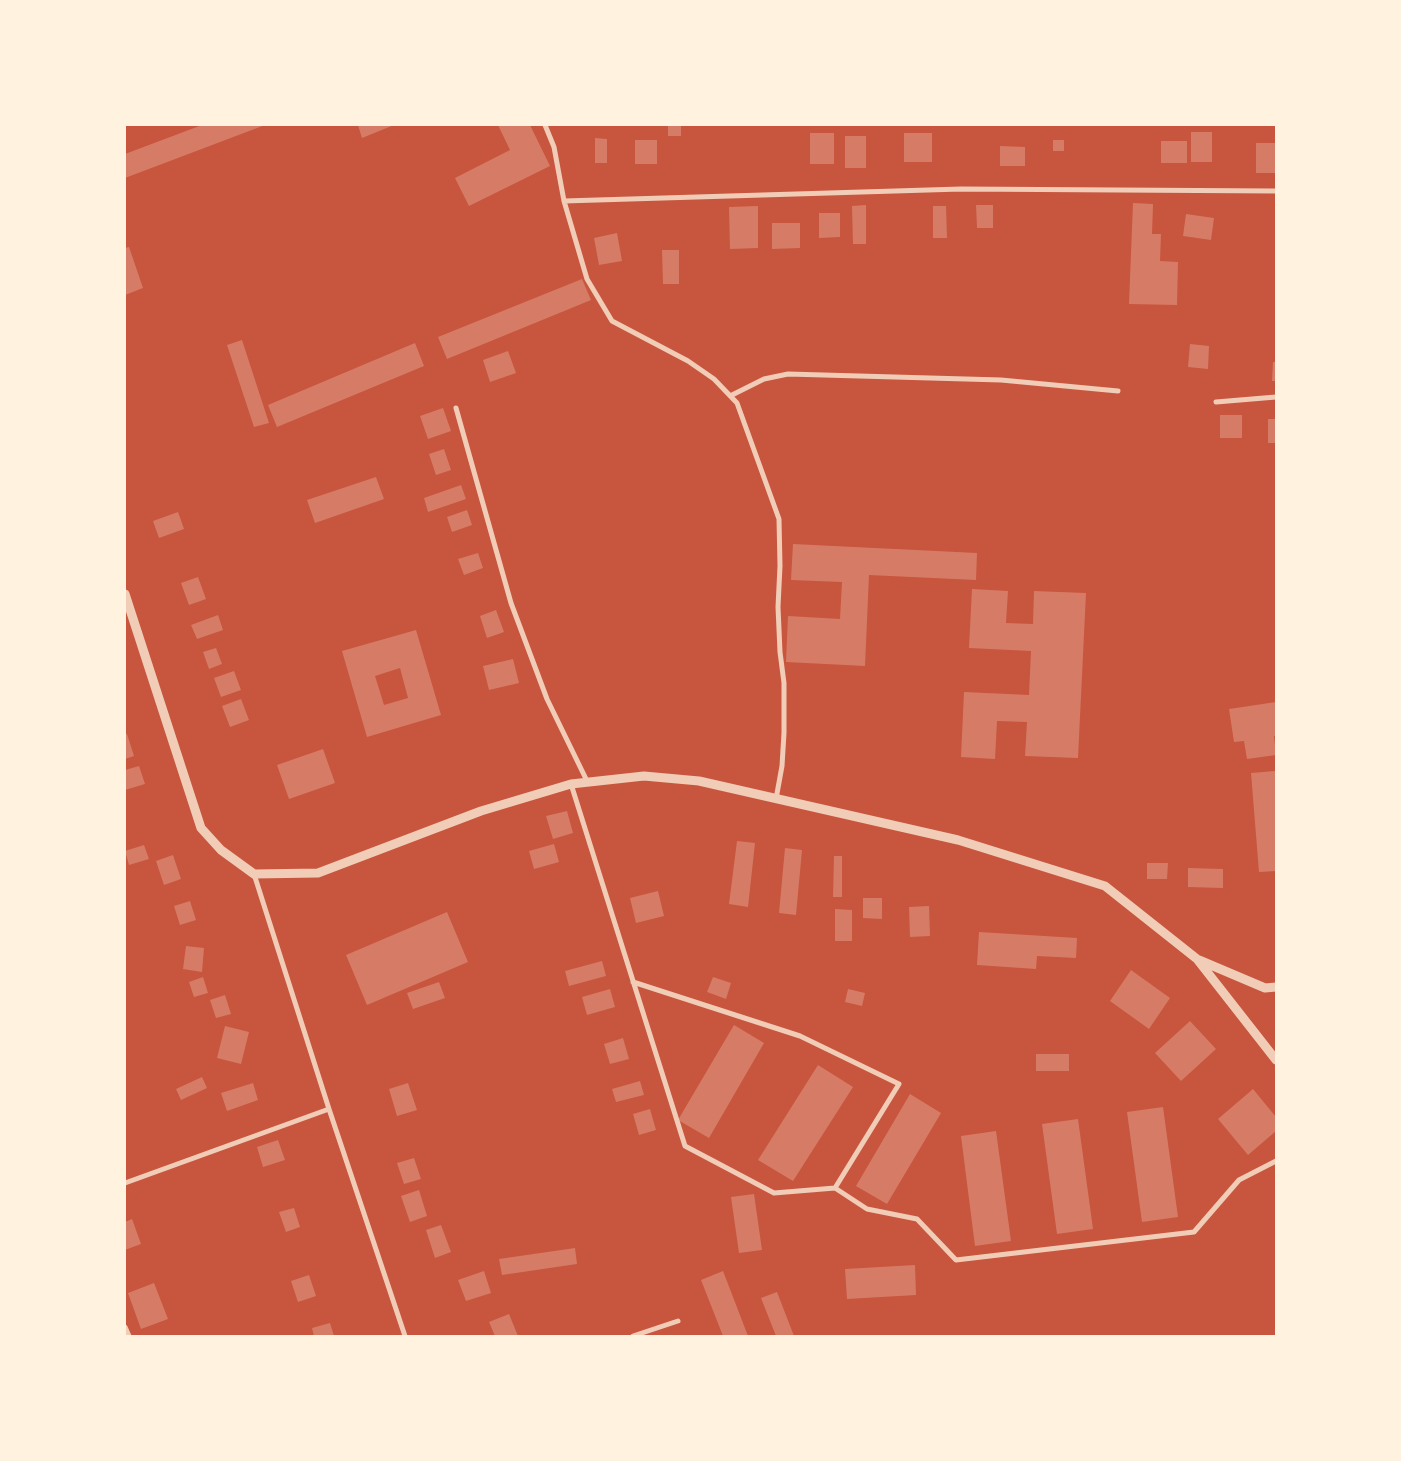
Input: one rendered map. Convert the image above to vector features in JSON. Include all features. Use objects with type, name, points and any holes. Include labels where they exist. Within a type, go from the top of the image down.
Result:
[{"type":"street","points":[[545,125],[554,148],[564,201],[587,279],[612,321],[688,361],[714,379],[737,404],[779,519],[780,566],[778,607],[780,652],[784,683],[784,733],[782,766],[776,799]]},
{"type":"street","points":[[564,201],[961,189],[1276,191]]},
{"type":"street","points":[[730,396],[764,379],[788,374],[1001,380],[1118,391]]},
{"type":"street","points":[[1216,402],[1276,397]]},
{"type":"street","points":[[456,408],[511,603],[547,699],[587,781]]},
{"type":"street","points":[[125,594],[201,828],[221,850],[254,874],[328,1109],[405,1336]]},
{"type":"street","points":[[254,874],[318,873],[481,811],[571,784],[644,776],[699,781],[958,840],[1105,886],[1197,959],[1276,1060]]},
{"type":"street","points":[[571,784],[685,1146],[774,1193],[835,1188],[867,1209],[918,1219],[956,1260],[1194,1232],[1239,1180],[1276,1161]]},
{"type":"street","points":[[1197,959],[1265,988],[1276,987]]},
{"type":"street","points":[[633,982],[800,1036],[899,1084],[835,1188]]},
{"type":"street","points":[[125,1183],[328,1109]]},
{"type":"street","points":[[633,1336],[678,1321]]},
{"type":"street","points":[[125,1327],[129,1336]]},
{"type":"building","points":[[202,125],[265,125],[125,178],[125,154]]},
{"type":"building","points":[[358,125],[394,125],[362,138]]},
{"type":"building","points":[[498,125],[530,125],[550,166],[469,206],[455,178],[510,150]]},
{"type":"building","points":[[668,125],[681,125],[681,136],[668,136]]},
{"type":"building","points":[[1191,132],[1212,132],[1212,162],[1191,162]]},
{"type":"building","points":[[810,133],[834,133],[834,164],[810,164]]},
{"type":"building","points":[[904,133],[932,133],[932,162],[904,162]]},
{"type":"building","points":[[845,136],[866,136],[866,168],[845,168]]},
{"type":"building","points":[[595,138],[607,139],[607,163],[595,163]]},
{"type":"building","points":[[635,140],[657,140],[657,164],[635,164]]},
{"type":"building","points":[[1053,140],[1064,140],[1064,151],[1053,151]]},
{"type":"building","points":[[1161,141],[1187,141],[1187,163],[1161,163]]},
{"type":"building","points":[[1256,143],[1276,143],[1276,173],[1256,173]]},
{"type":"building","points":[[1000,146],[1025,147],[1025,166],[1000,166]]},
{"type":"building","points":[[1133,203],[1153,204],[1152,234],[1161,234],[1160,261],[1178,262],[1177,305],[1129,304]]},
{"type":"building","points":[[866,205],[866,244],[853,244],[852,206]]},
{"type":"building","points":[[976,205],[993,205],[993,228],[977,228]]},
{"type":"building","points":[[758,206],[758,248],[730,249],[729,207]]},
{"type":"building","points":[[933,206],[946,206],[947,238],[933,238]]},
{"type":"building","points":[[819,213],[840,213],[840,237],[819,238]]},
{"type":"building","points":[[1186,214],[1214,218],[1211,240],[1183,236]]},
{"type":"building","points":[[772,223],[800,223],[800,248],[772,249]]},
{"type":"building","points":[[617,233],[622,261],[599,265],[594,238]]},
{"type":"building","points":[[129,247],[143,288],[125,295],[125,248]]},
{"type":"building","points":[[662,250],[679,250],[679,284],[663,284]]},
{"type":"building","points":[[582,279],[591,300],[447,359],[438,337]]},
{"type":"building","points":[[242,340],[269,423],[254,427],[227,345]]},
{"type":"building","points":[[415,343],[424,366],[277,427],[268,405]]},
{"type":"building","points":[[1190,344],[1209,346],[1208,369],[1188,367]]},
{"type":"building","points":[[508,351],[516,373],[490,382],[483,360]]},
{"type":"building","points":[[1273,362],[1276,362],[1276,381],[1272,381]]},
{"type":"building","points":[[443,408],[451,431],[428,439],[420,416]]},
{"type":"building","points":[[1220,415],[1242,415],[1242,438],[1220,438]]},
{"type":"building","points":[[1268,419],[1276,419],[1276,443],[1268,443]]},
{"type":"building","points":[[444,449],[451,470],[436,475],[429,454]]},
{"type":"building","points":[[376,477],[384,499],[315,523],[307,500]]},
{"type":"building","points":[[461,485],[466,499],[428,512],[424,498]]},
{"type":"building","points":[[467,510],[472,525],[452,532],[447,517]]},
{"type":"building","points":[[178,512],[184,529],[159,538],[153,521]]},
{"type":"building","points":[[793,544],[977,553],[976,580],[869,575],[865,666],[786,662],[788,616],[840,619],[842,582],[791,580]]},
{"type":"building","points":[[478,553],[483,568],[464,575],[458,559]]},
{"type":"building","points":[[198,577],[206,599],[189,605],[181,583]]},
{"type":"building","points":[[972,589],[1008,591],[1006,623],[1033,624],[1034,591],[1086,593],[1078,758],[1025,756],[1027,722],[997,721],[995,759],[961,757],[964,692],[1029,695],[1031,651],[969,648]]},
{"type":"building","points":[[496,610],[504,632],[487,638],[480,616]]},
{"type":"building","points":[[218,615],[223,630],[197,639],[191,625]]},
{"type":"building","points":[[416,630],[441,715],[367,737],[342,651]],"holes":[[[400,668],[408,698],[384,705],[375,676]]]},
{"type":"building","points":[[216,648],[222,664],[209,669],[203,652]]},
{"type":"building","points":[[513,659],[519,683],[489,690],[483,666]]},
{"type":"building","points":[[234,671],[241,690],[221,697],[214,678]]},
{"type":"building","points":[[241,699],[249,720],[230,727],[222,706]]},
{"type":"building","points":[[1276,702],[1276,736],[1274,736],[1276,755],[1247,759],[1244,741],[1234,742],[1229,709]]},
{"type":"building","points":[[125,734],[127,734],[134,756],[125,759]]},
{"type":"building","points":[[323,749],[335,783],[289,799],[277,765]]},
{"type":"building","points":[[139,766],[145,784],[125,790],[125,770]]},
{"type":"building","points":[[1275,771],[1276,871],[1259,872],[1251,773]]},
{"type":"building","points":[[567,811],[573,833],[553,839],[546,816]]},
{"type":"building","points":[[737,841],[755,843],[748,907],[729,904]]},
{"type":"building","points":[[554,844],[559,862],[534,869],[529,851]]},
{"type":"building","points":[[144,845],[149,859],[129,865],[125,851]]},
{"type":"building","points":[[785,848],[802,850],[796,915],[779,913]]},
{"type":"building","points":[[173,855],[181,879],[164,885],[156,861]]},
{"type":"building","points":[[834,856],[842,856],[842,897],[833,897]]},
{"type":"building","points":[[1147,863],[1168,863],[1167,879],[1147,879]]},
{"type":"building","points":[[1188,868],[1223,869],[1223,888],[1188,887]]},
{"type":"building","points":[[658,891],[664,916],[636,923],[630,898]]},
{"type":"building","points":[[863,898],[882,898],[882,919],[863,918]]},
{"type":"building","points":[[190,901],[196,920],[180,925],[174,906]]},
{"type":"building","points":[[929,906],[930,936],[910,937],[909,907]]},
{"type":"building","points":[[835,909],[852,910],[852,941],[835,941]]},
{"type":"building","points":[[447,912],[468,962],[367,1005],[346,955]]},
{"type":"building","points":[[979,932],[1077,938],[1076,958],[1037,956],[1036,969],[977,965]]},
{"type":"building","points":[[186,946],[204,948],[202,972],[183,969]]},
{"type":"building","points":[[602,961],[606,976],[569,986],[565,971]]},
{"type":"building","points":[[1131,970],[1170,998],[1149,1029],[1110,1001]]},
{"type":"building","points":[[203,977],[208,993],[194,997],[189,982]]},
{"type":"building","points":[[713,977],[731,983],[726,999],[707,992]]},
{"type":"building","points":[[439,982],[445,998],[413,1009],[407,993]]},
{"type":"building","points":[[610,989],[615,1007],[587,1015],[582,997]]},
{"type":"building","points":[[848,989],[865,993],[862,1006],[845,1002]]},
{"type":"building","points":[[225,995],[231,1014],[216,1018],[210,1000]]},
{"type":"building","points":[[1190,1021],[1216,1049],[1181,1081],[1155,1053]]},
{"type":"building","points":[[734,1025],[764,1043],[709,1138],[678,1120]]},
{"type":"building","points":[[225,1026],[249,1032],[241,1064],[217,1058]]},
{"type":"building","points":[[623,1038],[629,1059],[610,1064],[604,1044]]},
{"type":"building","points":[[1036,1054],[1069,1054],[1069,1071],[1036,1071]]},
{"type":"building","points":[[818,1065],[853,1087],[793,1181],[758,1160]]},
{"type":"building","points":[[202,1077],[207,1088],[181,1100],[176,1089]]},
{"type":"building","points":[[640,1081],[644,1095],[616,1102],[612,1089]]},
{"type":"building","points":[[253,1083],[258,1100],[227,1111],[221,1093]]},
{"type":"building","points":[[408,1083],[417,1110],[397,1116],[389,1089]]},
{"type":"building","points":[[1253,1089],[1276,1117],[1276,1131],[1248,1155],[1218,1119]]},
{"type":"building","points":[[910,1094],[941,1113],[887,1204],[856,1186]]},
{"type":"building","points":[[1163,1107],[1178,1217],[1142,1222],[1127,1112]]},
{"type":"building","points":[[650,1109],[656,1130],[639,1135],[633,1114]]},
{"type":"building","points":[[1078,1119],[1093,1229],[1057,1234],[1042,1124]]},
{"type":"building","points":[[996,1131],[1011,1241],[975,1246],[961,1136]]},
{"type":"building","points":[[278,1140],[285,1160],[263,1167],[257,1147]]},
{"type":"building","points":[[414,1158],[421,1179],[404,1184],[397,1163]]},
{"type":"building","points":[[419,1190],[427,1216],[410,1222],[401,1196]]},
{"type":"building","points":[[754,1194],[762,1250],[739,1253],[731,1197]]},
{"type":"building","points":[[294,1208],[300,1227],[286,1232],[279,1212]]},
{"type":"building","points":[[132,1219],[141,1244],[125,1250],[125,1222]]},
{"type":"building","points":[[441,1225],[451,1252],[435,1258],[426,1230]]},
{"type":"building","points":[[575,1248],[577,1264],[502,1275],[499,1259]]},
{"type":"building","points":[[915,1265],[916,1295],[847,1299],[845,1269]]},
{"type":"building","points":[[484,1271],[491,1293],[466,1301],[458,1280]]},
{"type":"building","points":[[723,1271],[748,1336],[723,1336],[701,1280]]},
{"type":"building","points":[[309,1275],[316,1296],[298,1302],[291,1281]]},
{"type":"building","points":[[154,1283],[168,1319],[141,1329],[128,1293]]},
{"type":"building","points":[[777,1292],[794,1336],[776,1336],[761,1298]]},
{"type":"building","points":[[509,1314],[518,1336],[495,1336],[489,1322]]},
{"type":"building","points":[[330,1323],[334,1336],[314,1336],[312,1328]]}]
